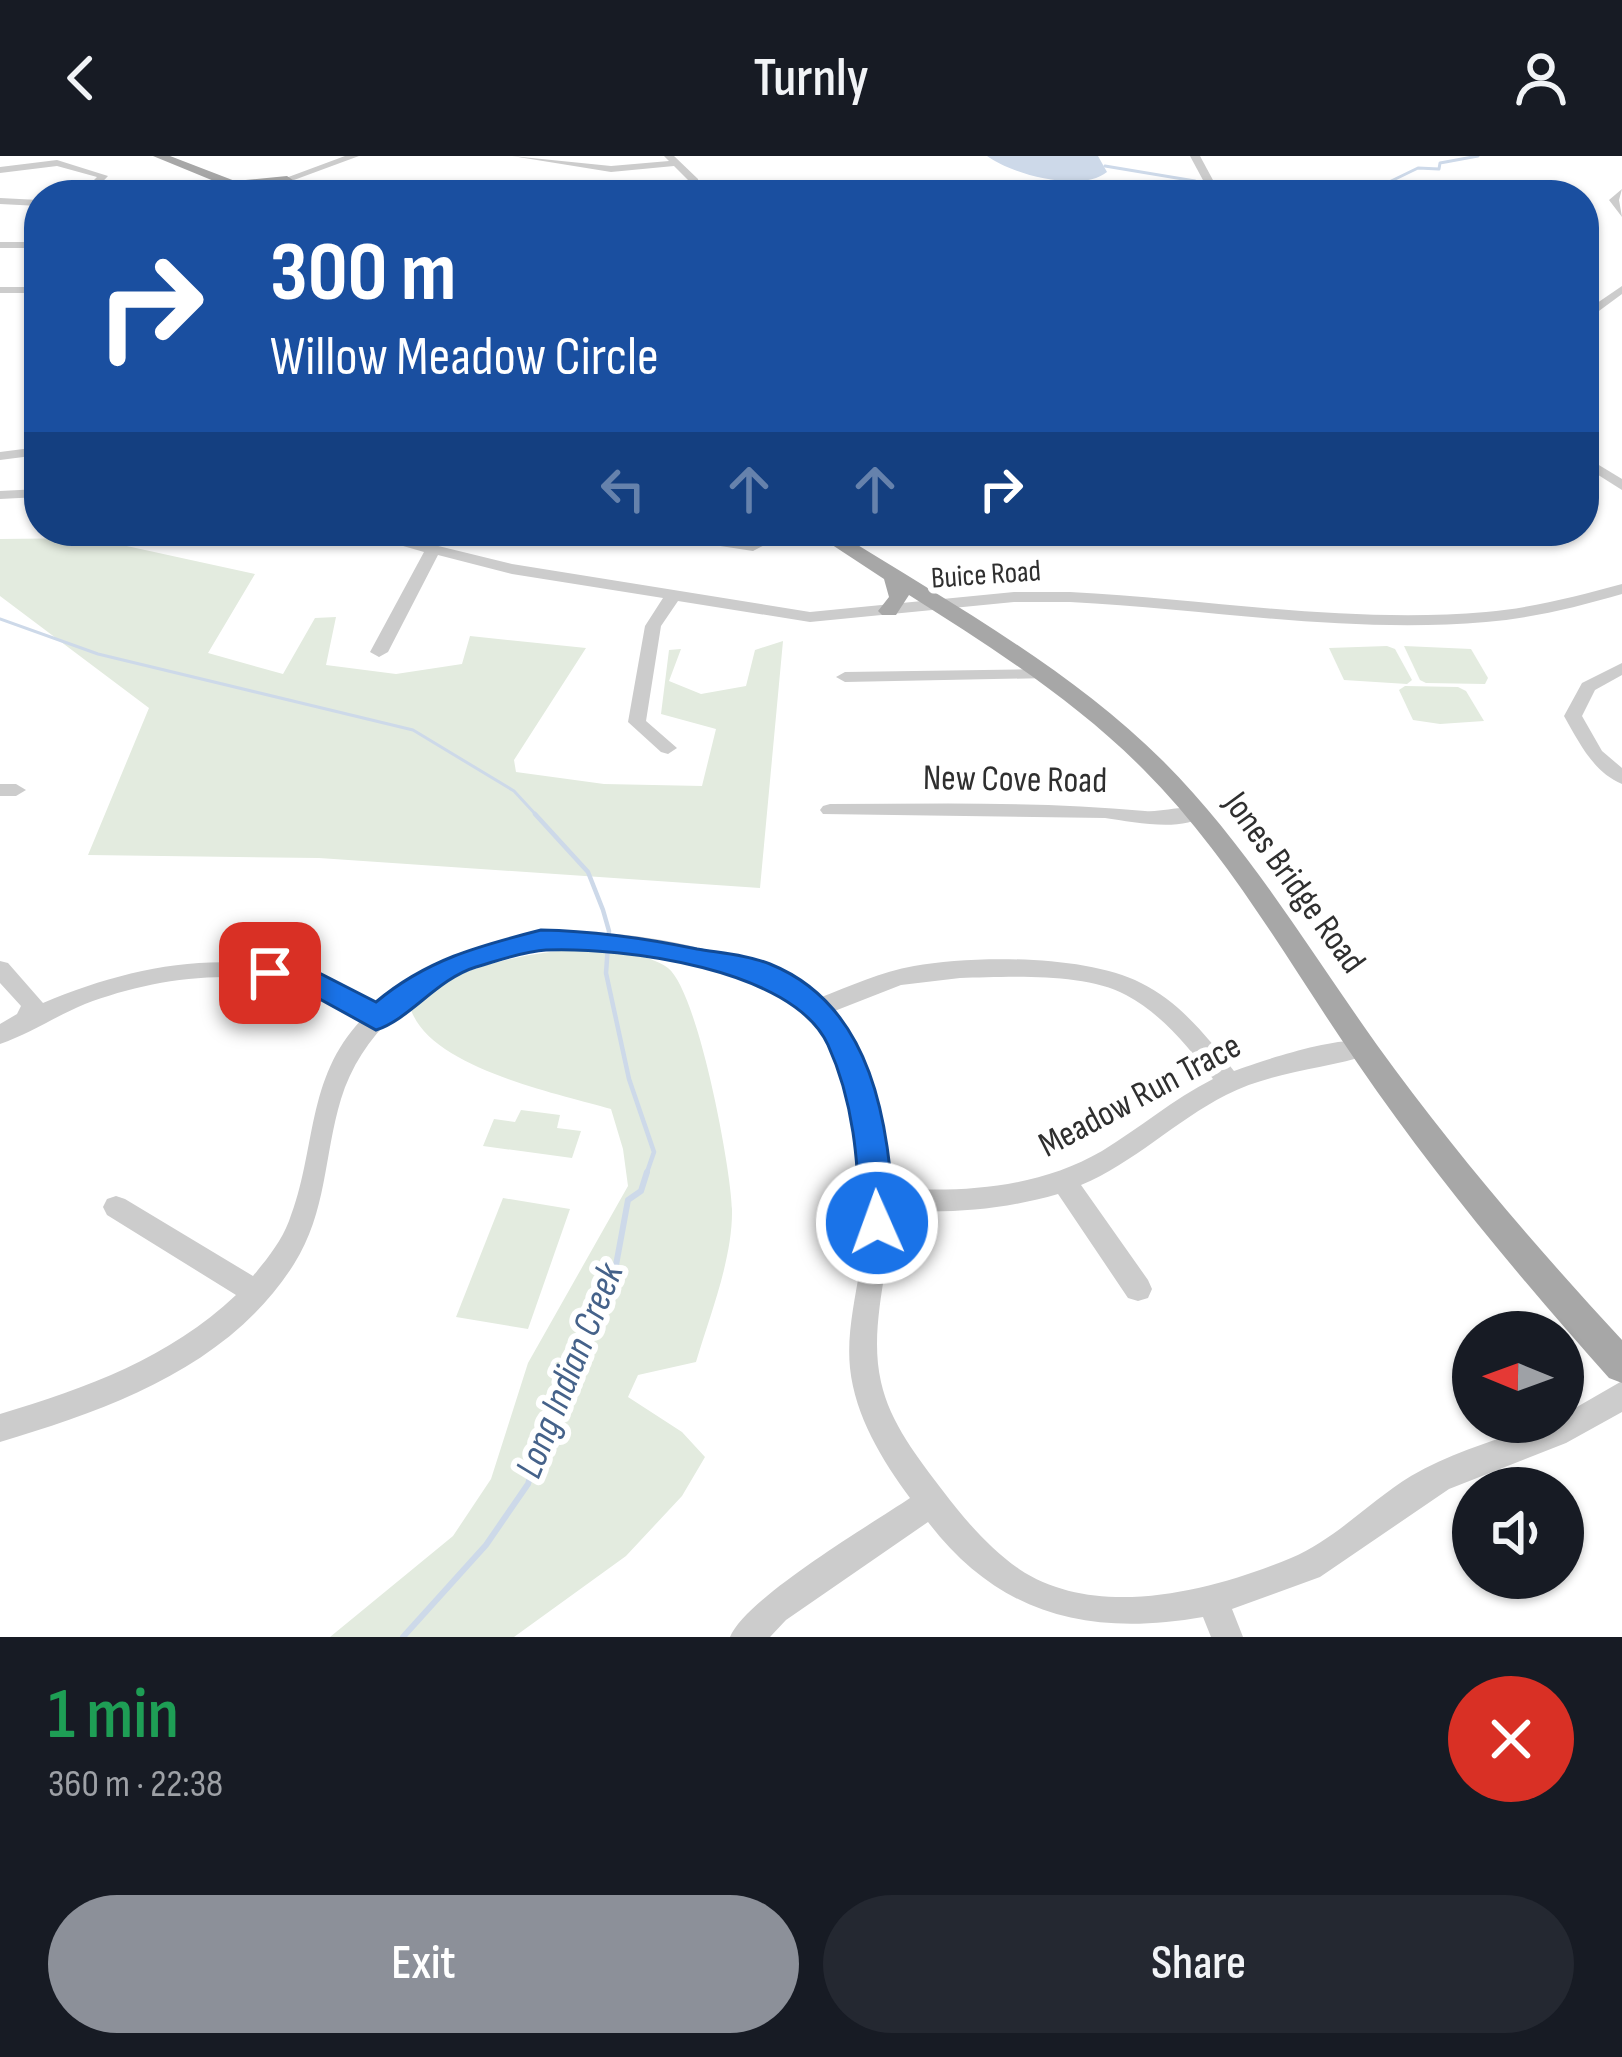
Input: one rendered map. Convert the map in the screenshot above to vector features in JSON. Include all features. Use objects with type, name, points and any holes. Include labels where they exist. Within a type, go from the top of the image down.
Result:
[{"type":"main road","points":[[158,156],[223,180]]},
{"type":"main road","name":"Jones Bridge Road","points":[[844,546],[1043,674],[1111,727],[1197,814],[1474,1198],[1622,1366]]},
{"type":"main road","points":[[889,611],[899,597],[894,578]]},
{"type":"street","points":[[64,164],[94,156]]},
{"type":"street","points":[[287,180],[354,156]]},
{"type":"street","points":[[517,156],[611,169],[672,159],[694,180]]},
{"type":"street","points":[[0,170],[40,160],[103,176],[99,180]]},
{"type":"street","points":[[1622,192],[1614,204],[1622,214]]},
{"type":"street","name":"Buice Road","points":[[421,546],[512,569],[810,617],[1014,597],[1454,619],[1544,612],[1622,590]]},
{"type":"street","points":[[379,652],[433,549]]},
{"type":"street","points":[[668,748],[637,722],[653,626],[674,596]]},
{"type":"street","points":[[999,673],[1007,650]]},
{"type":"street","points":[[1622,668],[1588,687],[1573,716],[1595,754],[1622,778]]},
{"type":"street","points":[[845,677],[1043,674]]},
{"type":"street","name":"New Cove Road","points":[[830,810],[1105,812],[1151,818],[1197,814]]},
{"type":"street","points":[[0,1428],[81,1406],[138,1382],[203,1342],[257,1293],[306,1217],[333,1085],[351,1048],[376,1018],[416,985],[461,961],[514,944],[564,938],[608,941],[740,965],[782,982],[818,1008],[842,1040],[874,1142],[878,1198],[863,1331],[864,1371],[884,1430],[932,1501],[987,1563],[1058,1603],[1098,1613],[1136,1615],[1212,1599],[1314,1564],[1432,1481],[1567,1431],[1622,1395]]},
{"type":"street","points":[[0,969],[33,1005],[0,1035]]},
{"type":"street","points":[[12,1023],[127,982],[223,969],[311,982],[352,999],[376,1018]]},
{"type":"street","points":[[818,1008],[921,972],[1092,974],[1128,985],[1159,1003],[1229,1082]]},
{"type":"street","name":"Meadow Run Trace","points":[[878,1198],[974,1201],[1064,1181],[1109,1159],[1182,1107],[1229,1082],[1281,1064],[1363,1048]]},
{"type":"street","points":[[1064,1181],[1138,1289]]},
{"type":"street","points":[[116,1207],[257,1293]]},
{"type":"street","points":[[746,1637],[775,1609],[932,1501]]},
{"type":"street","points":[[1212,1599],[1227,1637]]},
{"type":"shaded area","points":[[0,539],[24,539],[24,546],[127,546],[255,574],[208,653],[283,674],[315,618],[336,617],[326,665],[396,674],[462,664],[470,636],[586,648],[514,760],[516,772],[604,784],[702,786],[716,729],[661,714],[669,650],[681,649],[669,681],[701,694],[746,686],[755,650],[783,641],[760,888],[319,858],[88,855],[149,708],[0,596]]},
{"type":"shaded area","points":[[1404,646],[1471,649],[1488,678],[1485,684],[1426,683],[1420,680]]},
{"type":"shaded area","points":[[1329,648],[1395,649],[1412,680],[1407,684],[1344,680]]},
{"type":"shaded area","points":[[1405,686],[1458,687],[1466,691],[1484,721],[1440,724],[1413,720],[1399,690]]},
{"type":"shaded area","points":[[587,948],[640,956],[668,968],[691,1010],[711,1082],[732,1209],[720,1286],[696,1362],[638,1375],[628,1397],[682,1432],[705,1457],[682,1496],[626,1556],[514,1637],[330,1637],[453,1536],[491,1479],[528,1363],[628,1186],[611,1109],[526,1085],[463,1060],[419,1024],[409,1002],[451,978],[494,963]]},
{"type":"shaded area","points":[[521,1110],[560,1115],[557,1128],[581,1131],[572,1158],[483,1146],[494,1119],[515,1122]]},
{"type":"shaded area","points":[[503,1198],[570,1209],[528,1329],[456,1317]]},
{"type":"water","points":[[987,156],[1098,156],[1107,172],[1086,180],[1056,180]]},
{"type":"waterway","points":[[1393,180],[1418,168],[1439,169],[1440,163],[1478,156]]},
{"type":"waterway","points":[[1105,166],[1189,180]]},
{"type":"waterway","name":"Long Indian Creek","points":[[0,619],[98,654],[413,730],[514,791],[538,817]]},
{"type":"waterway","name":"Long Indian Creek","points":[[535,814],[588,872],[603,910],[609,931],[606,973],[629,1079],[654,1152],[647,1173]]},
{"type":"waterway","name":"Long Indian Creek","points":[[403,1637],[486,1545],[528,1484],[554,1396],[614,1276],[628,1200],[641,1191],[647,1173]]},
{"type":"route","points":[[270,973],[311,982],[352,999],[376,1018],[416,985],[461,961],[541,940],[608,941],[762,972],[818,1008],[842,1040],[874,1142],[877,1223]]}]
